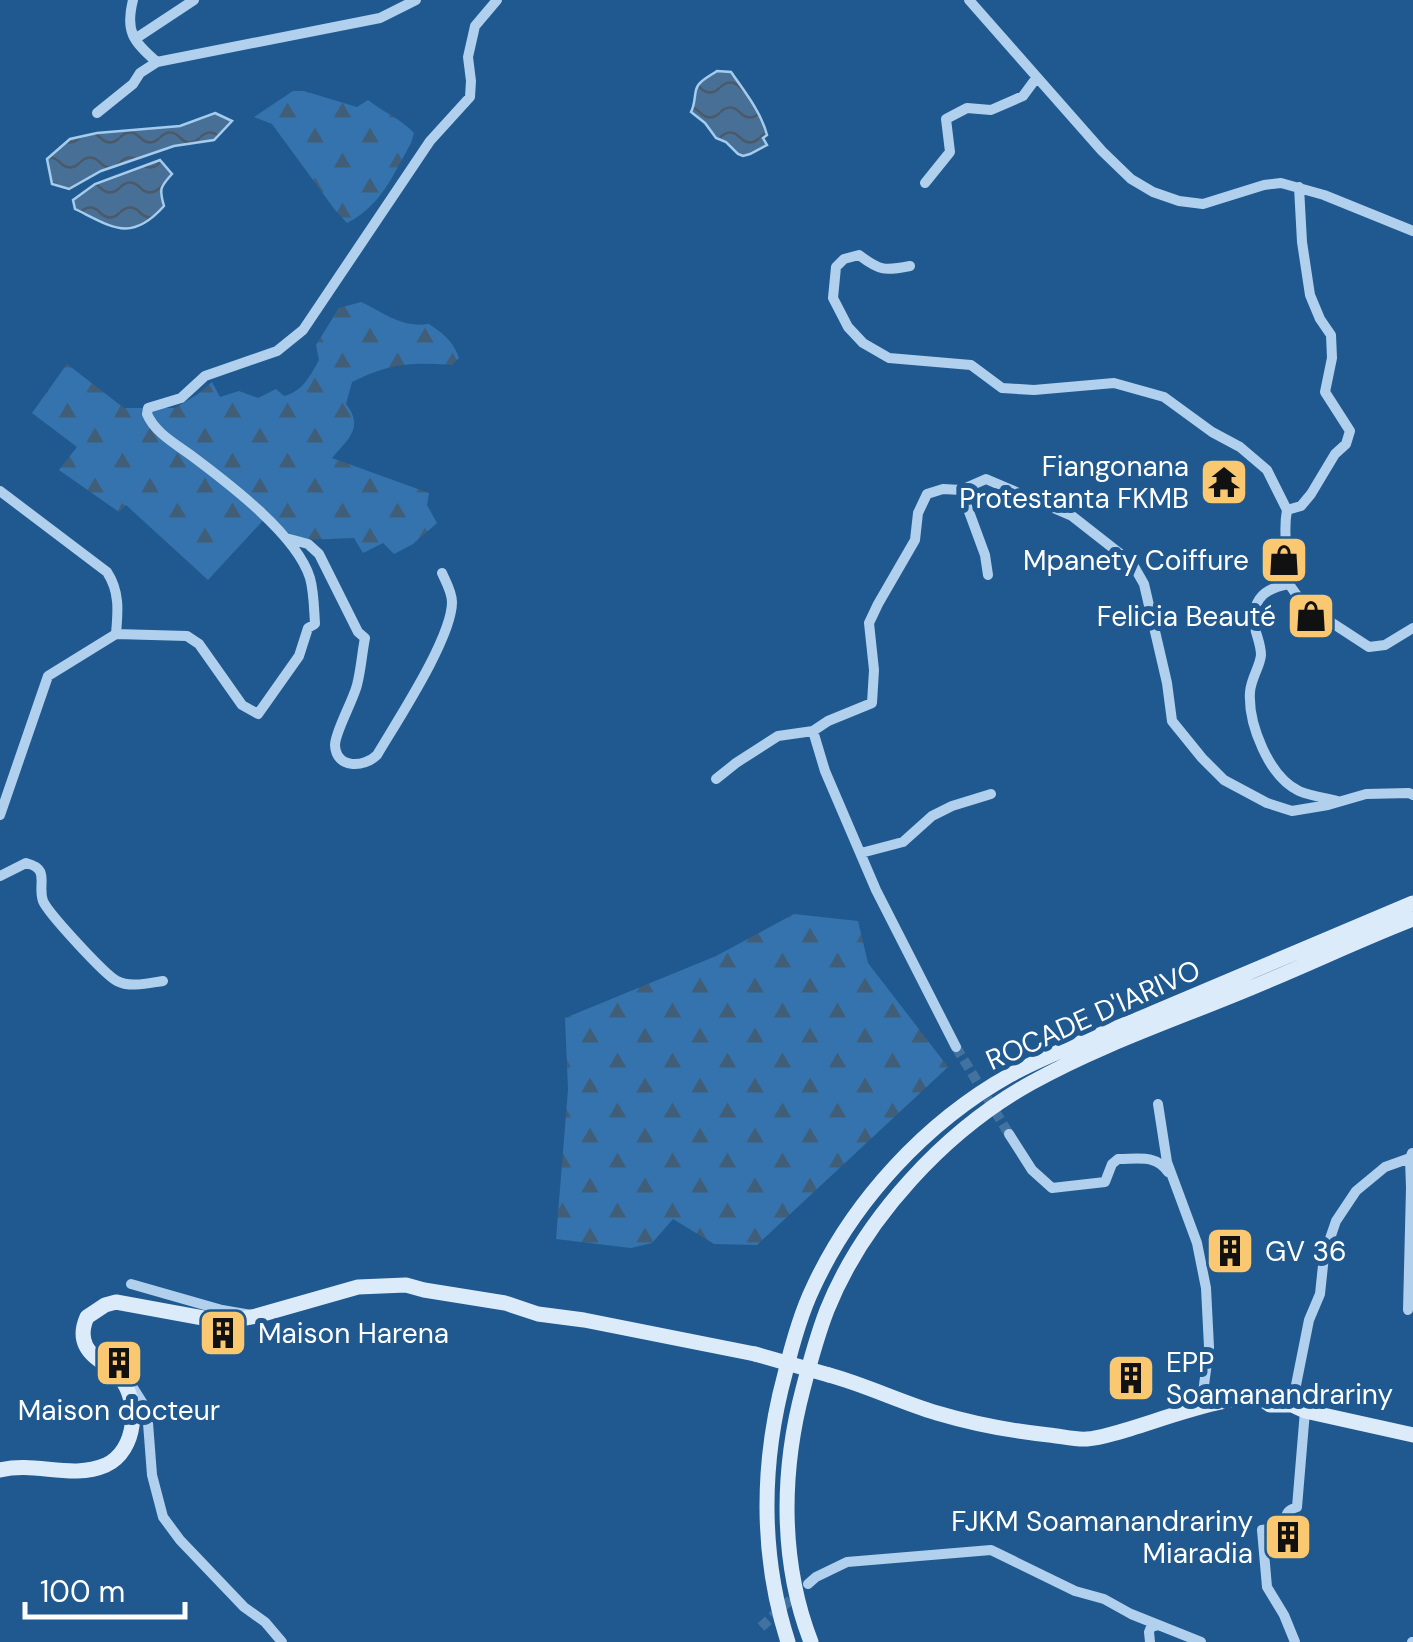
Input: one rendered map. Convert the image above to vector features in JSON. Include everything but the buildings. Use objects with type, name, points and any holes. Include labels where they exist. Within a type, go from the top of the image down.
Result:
[{"type":"main road","name":"ROCADE D'IARIVO","points":[[788,1642],[776,1602],[766,1519],[768,1466],[781,1387],[813,1288],[869,1198],[910,1149],[954,1110],[1011,1075],[1413,903]]},
{"type":"main road","name":"ROCADE D'IARIVO","points":[[811,1642],[799,1606],[788,1534],[786,1485],[794,1432],[814,1347],[828,1307],[846,1271],[888,1209],[959,1131],[1032,1082],[1413,919]]},
{"type":"main road","points":[[0,1470],[16,1466],[77,1472],[93,1469],[116,1459],[128,1444],[132,1424],[124,1382],[88,1349],[83,1333],[87,1317],[105,1305],[116,1302],[224,1322],[358,1287],[406,1285],[754,1354],[864,1384],[936,1412],[988,1426],[1088,1439],[1220,1401],[1249,1398],[1413,1435]]},
{"type":"street","points":[[132,0],[128,19],[135,39],[157,62]]},
{"type":"street","points":[[135,39],[194,0]]},
{"type":"street","points":[[97,113],[157,62],[380,18],[416,0]]},
{"type":"street","points":[[0,815],[48,676],[116,634],[187,636],[199,644],[242,705],[258,714],[299,656],[308,628],[315,624],[310,580],[302,560],[286,538],[226,482],[156,428],[147,414],[148,408],[181,398],[205,376],[277,352],[303,330],[430,141],[470,97],[468,57],[474,26],[497,0]]},
{"type":"street","points":[[968,0],[1112,160],[1131,179],[1153,192],[1203,204],[1281,182],[1413,230]]},
{"type":"street","points":[[924,182],[950,152],[946,119],[968,108],[990,110],[1023,96],[1036,77]]},
{"type":"street","points":[[1287,510],[1301,506],[1312,494],[1335,454],[1346,444],[1350,430],[1325,392],[1332,358],[1331,335],[1310,295],[1302,242],[1300,187]]},
{"type":"street","points":[[910,266],[888,271],[859,255],[844,259],[836,267],[833,298],[848,328],[863,343],[889,358],[971,365],[1002,388],[1034,390],[1114,383],[1164,397],[1268,470],[1287,510],[1286,568],[1277,586]]},
{"type":"street","points":[[716,779],[778,736],[813,731],[872,703],[874,670],[869,623],[915,540],[918,513],[927,494],[943,489],[961,490],[986,479],[1072,516],[1132,563],[1144,584],[1172,721],[1224,780],[1267,804],[1292,810],[1366,794],[1413,795]]},
{"type":"street","points":[[0,490],[107,572],[115,585],[118,602],[116,634]]},
{"type":"street","points":[[961,490],[985,555],[988,575]]},
{"type":"street","points":[[286,538],[308,544],[319,554],[364,638],[358,684],[335,743],[338,755],[358,766],[378,755],[440,644],[453,605],[442,573]]},
{"type":"street","points":[[1340,802],[1300,791],[1282,780],[1271,765],[1255,727],[1250,694],[1261,656],[1254,612],[1262,595],[1289,584],[1302,604],[1369,647],[1385,645],[1413,628]]},
{"type":"street","points":[[813,731],[825,771],[897,934],[956,1047]]},
{"type":"street","points":[[861,853],[903,842],[932,816],[991,794]]},
{"type":"street","points":[[0,876],[26,863],[34,865],[41,872],[44,904],[105,972],[118,982],[163,981]]},
{"type":"street","points":[[1158,1104],[1167,1162],[1197,1243],[1206,1288],[1209,1347],[1200,1408]]},
{"type":"street","points":[[1009,1134],[1032,1170],[1052,1188],[1105,1182],[1118,1159],[1158,1160],[1174,1181]]},
{"type":"street","points":[[1296,1642],[1267,1587],[1262,1530],[1286,1526],[1286,1514],[1297,1507],[1299,1408],[1309,1320],[1320,1294],[1324,1256],[1336,1220],[1356,1192],[1385,1167],[1411,1155],[1408,1310]]},
{"type":"street","points":[[131,1284],[256,1316]]},
{"type":"street","points":[[124,1382],[130,1384],[147,1410],[152,1475],[163,1517],[180,1540],[282,1642]]},
{"type":"street","points":[[808,1584],[847,1562],[991,1550],[1076,1591],[1104,1599],[1201,1642]]},
{"type":"street","points":[[1150,1642],[1149,1632],[1160,1624]]},
{"type":"green space","points":[[293,91],[357,107],[368,100],[414,133],[385,189],[369,208],[347,223],[272,124],[254,117]]},
{"type":"green space","points":[[361,302],[402,322],[429,324],[447,338],[459,358],[452,365],[390,367],[352,382],[346,404],[354,427],[332,458],[429,493],[427,505],[437,523],[394,554],[383,543],[363,553],[354,538],[303,540],[268,515],[208,580],[126,505],[119,512],[59,470],[77,447],[32,413],[67,364],[124,408],[175,408],[212,382],[220,397],[239,391],[258,398],[276,389],[284,396],[291,394],[301,387],[319,360],[316,345],[339,308]]},
{"type":"green space","points":[[794,914],[858,921],[868,963],[948,1067],[757,1245],[714,1244],[673,1219],[652,1243],[631,1248],[556,1239],[568,1089],[565,1018],[716,956]]},
{"type":"water","points":[[717,71],[731,72],[764,127],[767,145],[750,154],[738,154],[691,112],[697,87]]},
{"type":"water","points":[[215,113],[232,121],[214,140],[174,146],[101,171],[69,189],[52,184],[47,159],[70,139],[180,126]]},
{"type":"water","points":[[160,160],[172,174],[162,188],[164,206],[141,225],[111,226],[75,209],[73,200],[95,184]]},
{"type":"tunnel","points":[[956,1047],[1009,1134]]},
{"type":"tunnel","points":[[761,1627],[800,1591]]},
{"type":"place","name":"Fiangonana Protestanta FKMB","points":[[1224,482]]},
{"type":"place","name":"Mpanety Coiffure","points":[[1284,560]]},
{"type":"place","name":"Felicia Beauté","points":[[1311,616]]},
{"type":"place","name":"GV 36","points":[[1230,1251]]},
{"type":"place","name":"Maison Harena","points":[[223,1333]]},
{"type":"place","name":"Maison docteur","points":[[119,1363]]},
{"type":"place","name":"EPP Soamanandrariny","points":[[1131,1378]]},
{"type":"place","name":"FJKM Soamanandrariny Miaradia","points":[[1288,1537]]}]
